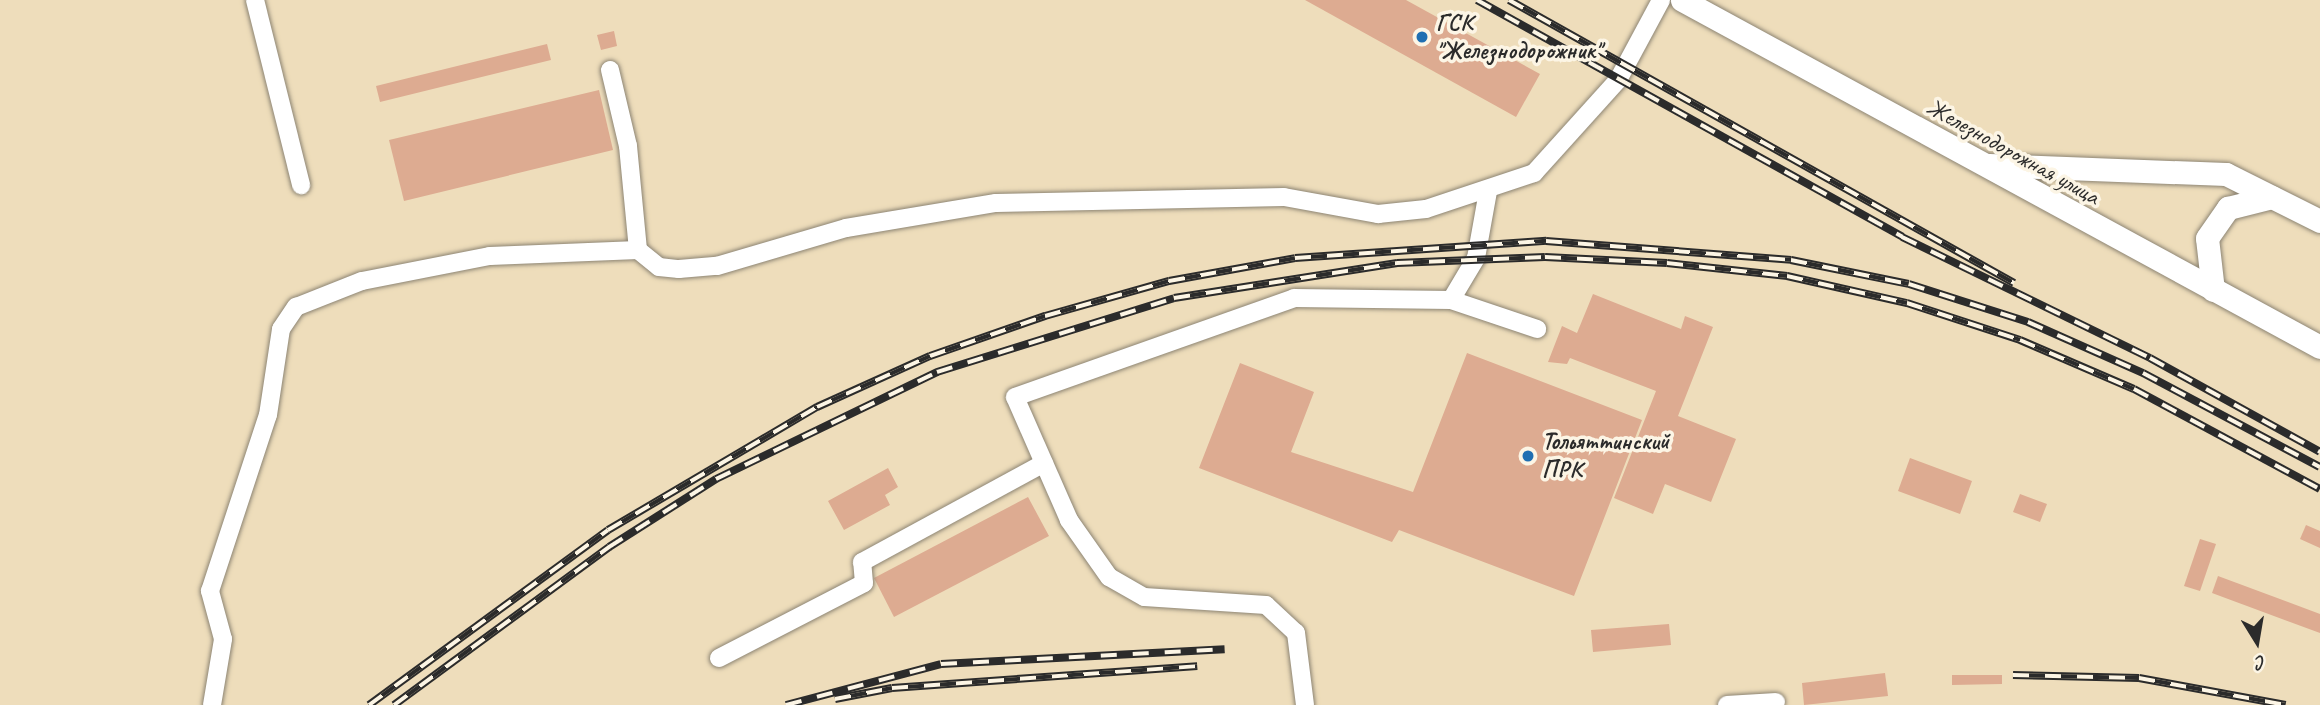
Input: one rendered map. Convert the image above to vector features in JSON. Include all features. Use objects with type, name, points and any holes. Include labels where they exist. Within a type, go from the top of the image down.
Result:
[{"type":"main road","name":"Железнодорожная улица","points":[[1682,0],[2320,347]]},
{"type":"main road","points":[[1982,165],[2226,174],[2320,221]]},
{"type":"main road","points":[[2213,290],[2207,238],[2228,208],[2272,197]]},
{"type":"street","points":[[255,0],[301,184]]},
{"type":"street","points":[[212,705],[223,639],[210,591],[268,415],[281,330],[296,307],[362,281],[490,257],[638,250],[659,267],[679,269],[717,266],[846,228],[996,204],[1284,197],[1378,214],[1426,209],[1488,191],[1534,173],[1589,115],[1627,66],[1661,0]]},
{"type":"street","points":[[610,70],[628,145],[638,250]]},
{"type":"street","points":[[1451,300],[1476,258],[1488,191]]},
{"type":"street","points":[[1305,705],[1296,633],[1266,605],[1144,597],[1109,577],[1069,520],[1015,397],[1294,298],[1451,300],[1537,328]]},
{"type":"street","points":[[719,658],[864,583],[863,562],[1044,463]]},
{"type":"street","points":[[1727,705],[1776,702]]},
{"type":"building","name":"ГСК \"Железнодорожник\"","points":[[1305,0],[1406,0],[1540,74],[1516,117]]},
{"type":"building","points":[[614,31],[617,46],[601,50],[597,35]]},
{"type":"building","points":[[547,44],[551,60],[380,102],[376,86]]},
{"type":"building","points":[[599,90],[613,150],[404,201],[389,140]]},
{"type":"building","points":[[1593,294],[1681,329],[1685,316],[1713,327],[1678,416],[1736,439],[1711,502],[1665,484],[1653,514],[1614,498],[1656,391],[1570,358],[1567,364],[1548,362],[1562,326],[1577,333]]},
{"type":"building","name":"Тольяттинский ПРК","points":[[1467,353],[1642,420],[1574,596],[1399,530],[1392,542],[1199,468],[1240,363],[1314,392],[1291,452],[1413,492]]},
{"type":"building","points":[[1910,458],[1972,481],[1960,514],[1898,491]]},
{"type":"building","points":[[888,468],[898,487],[885,495],[890,505],[844,530],[828,501]]},
{"type":"building","points":[[2020,494],[2047,504],[2040,522],[2013,512]]},
{"type":"building","points":[[1028,497],[1049,536],[894,617],[874,578]]},
{"type":"building","points":[[2306,525],[2320,531],[2320,548],[2300,539]]},
{"type":"building","points":[[2200,539],[2216,544],[2200,591],[2184,586]]},
{"type":"building","points":[[2218,576],[2320,614],[2320,633],[2212,593]]},
{"type":"building","points":[[1669,624],[1671,645],[1593,652],[1591,630]]},
{"type":"building","points":[[1885,673],[1888,696],[1804,705],[1802,683]]},
{"type":"building","points":[[1952,675],[2002,675],[2002,684],[1952,685]]},
{"type":"railway","points":[[1477,0],[1902,237],[2150,358],[2320,452]]},
{"type":"railway","points":[[1509,0],[2014,283]]},
{"type":"railway","points":[[369,705],[608,530],[817,407],[930,356],[1045,316],[1169,281],[1295,258],[1546,241],[1791,260],[1909,284],[2028,322],[2143,373],[2320,467]]},
{"type":"railway","points":[[394,705],[609,547],[716,479],[937,372],[1174,298],[1397,263],[1545,257],[1667,263],[1787,276],[1907,303],[2020,340],[2134,389],[2320,489]]},
{"type":"railway","points":[[786,705],[941,664],[1225,649]]},
{"type":"railway","points":[[835,699],[892,688],[1197,666]]},
{"type":"railway","points":[[2013,675],[2139,678],[2286,705]]},
{"type":"place","name":"ГСК \"Железнодорожник\"","points":[[1422,37]]},
{"type":"place","name":"Тольяттинский ПРК","points":[[1528,456]]}]
